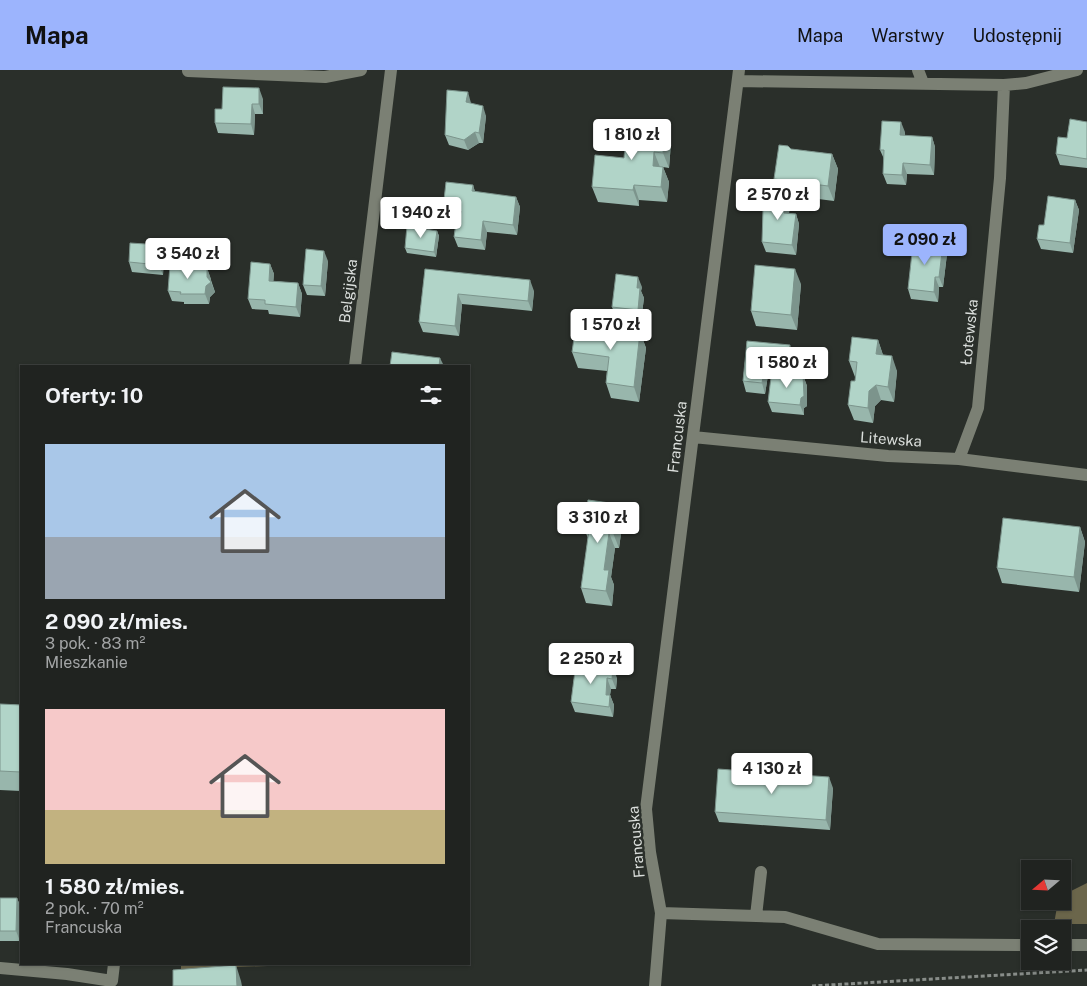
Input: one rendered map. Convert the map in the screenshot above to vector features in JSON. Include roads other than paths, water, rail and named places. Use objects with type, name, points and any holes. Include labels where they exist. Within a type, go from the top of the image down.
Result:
[{"type":"street","points":[[188,71],[325,77],[361,70]]},
{"type":"street","name":"Belgijska","points":[[354,365],[391,70]]},
{"type":"street","points":[[918,70],[923,83]]},
{"type":"street","points":[[738,75],[1004,85],[1026,83],[1077,70]]},
{"type":"street","name":"Francuska","points":[[655,986],[661,913],[650,852],[646,809],[738,75]]},
{"type":"street","name":"Łotewska","points":[[958,459],[978,408],[1000,178],[1004,85]]},
{"type":"street","name":"Litewska","points":[[693,437],[888,456],[958,459],[1087,475]]},
{"type":"street","points":[[756,916],[761,872]]},
{"type":"street","points":[[661,913],[785,917],[878,944],[1021,945]]},
{"type":"street","points":[[1071,945],[1087,945]]},
{"type":"street","points":[[0,968],[67,974],[112,981],[114,965]]}]
